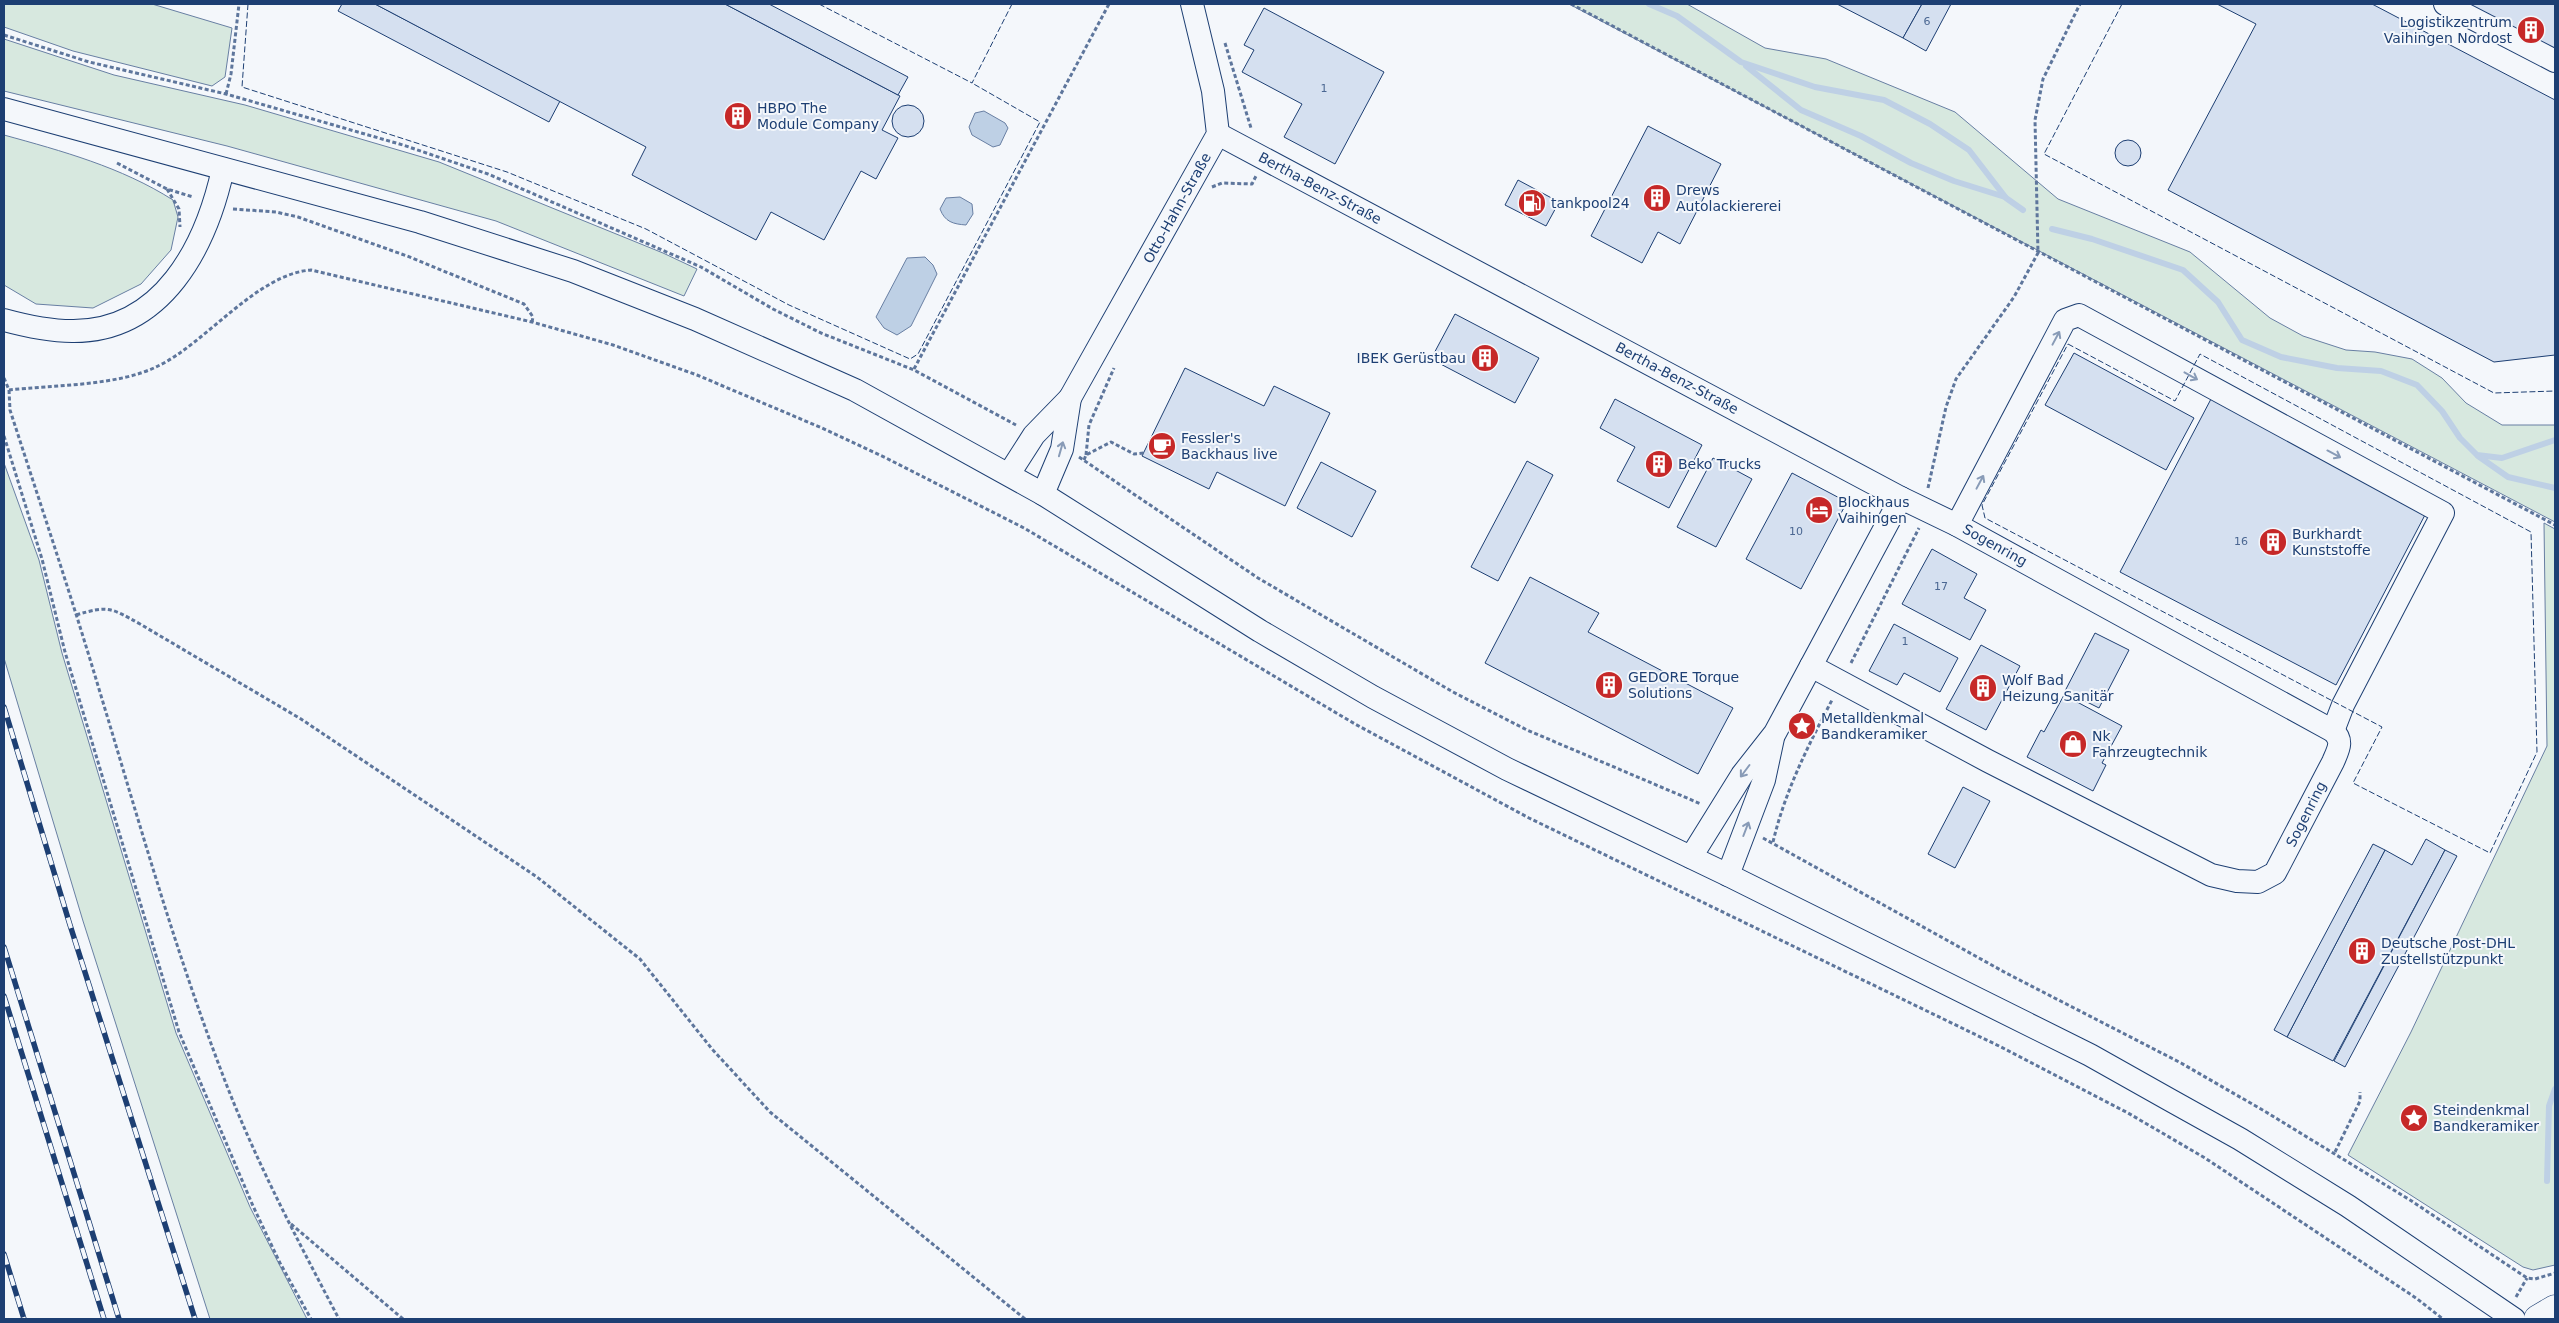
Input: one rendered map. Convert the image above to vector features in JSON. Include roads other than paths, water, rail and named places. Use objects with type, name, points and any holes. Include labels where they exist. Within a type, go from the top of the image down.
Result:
[{"type":"main road","points":[[2538,1319],[2555,1309]]},
{"type":"street","points":[[1192,4],[1213,91],[1218,134]]},
{"type":"street","points":[[2445,4],[2555,61]]},
{"type":"street","points":[[4,109],[420,222],[582,275],[786,357],[855,390],[1043,494],[1260,631],[1373,697],[1507,769],[1728,875],[2082,1051],[2201,1117],[2348,1206],[2514,1319]]},
{"type":"street","name":"Otto-Hahn-Straße","points":[[1009,474],[1034,435],[1070,398],[1218,134]]},
{"type":"street","name":"Bertha-Benz-Straße","points":[[1218,134],[1901,498]]},
{"type":"street","points":[[4,320],[48,330],[73,332],[93,329],[126,318],[154,301],[180,274],[196,250],[216,204],[223,169]]},
{"type":"street","points":[[1957,525],[2065,320],[2079,315],[2443,513],[2343,705],[2334,731]]},
{"type":"street","name":"Otto-Hahn-Straße","points":[[1043,494],[1062,449],[1070,398]]},
{"type":"street","points":[[1691,857],[1716,814],[1775,732],[1901,498]]},
{"type":"street","name":"Sogenring","points":[[1811,666],[2092,815],[2211,875],[2237,881],[2258,882],[2275,874],[2333,762],[2340,744],[2339,737],[2334,731],[1957,525],[1901,498]]},
{"type":"street","points":[[1728,875],[1764,780],[1775,732]]},
{"type":"water","points":[[984,111],[1005,123],[1008,128],[1000,145],[993,147],[972,135],[969,127],[975,113]]},
{"type":"water","points":[[960,197],[972,204],[973,214],[966,225],[950,222],[944,217],[940,209],[946,198]]},
{"type":"water","points":[[925,257],[933,265],[937,274],[911,326],[897,335],[884,328],[876,317],[907,258]]},
{"type":"waterway","points":[[1649,4],[1677,16],[1741,62],[1815,87],[1884,100],[1930,124],[1969,150],[2006,198],[2023,210]]},
{"type":"waterway","points":[[1746,66],[1801,110],[1861,136],[1911,163],[1954,181],[2005,197]]},
{"type":"waterway","points":[[2052,229],[2092,239],[2183,270],[2218,302],[2242,340],[2281,357],[2337,368],[2381,371],[2417,385],[2442,411],[2460,438],[2477,455],[2502,458],[2555,440]]},
{"type":"waterway","points":[[2478,456],[2508,477],[2555,488]]},
{"type":"waterway","points":[[2547,1181],[2549,1106],[2555,1089]]},
{"type":"railway","points":[[4,707],[70,925],[195,1319]]},
{"type":"railway","points":[[4,947],[119,1319]]},
{"type":"railway","points":[[4,996],[104,1319]]},
{"type":"railway","points":[[4,1254],[24,1319]]},
{"type":"place","name":"Logistikzentrum Vaihingen Nordost","points":[[2531,30]]},
{"type":"place","name":"HBPO The Module Company","points":[[738,116]]},
{"type":"place","name":"Drews Autolackiererei","points":[[1657,198]]},
{"type":"place","name":"tankpool24","points":[[1532,203]]},
{"type":"place","name":"IBEK Gerüstbau","points":[[1485,358]]},
{"type":"place","name":"Fessler's Backhaus live","points":[[1162,446]]},
{"type":"place","name":"Beko Trucks","points":[[1659,464]]},
{"type":"place","name":"Blockhaus Vaihingen","points":[[1819,510]]},
{"type":"place","name":"Burkhardt Kunststoffe","points":[[2273,542]]},
{"type":"place","name":"GEDORE Torque Solutions","points":[[1609,685]]},
{"type":"place","name":"Wolf Bad Heizung Sanitär","points":[[1983,688]]},
{"type":"place","name":"Metalldenkmal Bandkeramiker","points":[[1802,726]]},
{"type":"place","name":"Nk Fahrzeugtechnik","points":[[2073,744]]},
{"type":"place","name":"Deutsche Post-DHL Zustellstützpunkt","points":[[2362,951]]},
{"type":"place","name":"Steindenkmal Bandkeramiker","points":[[2414,1118]]}]
